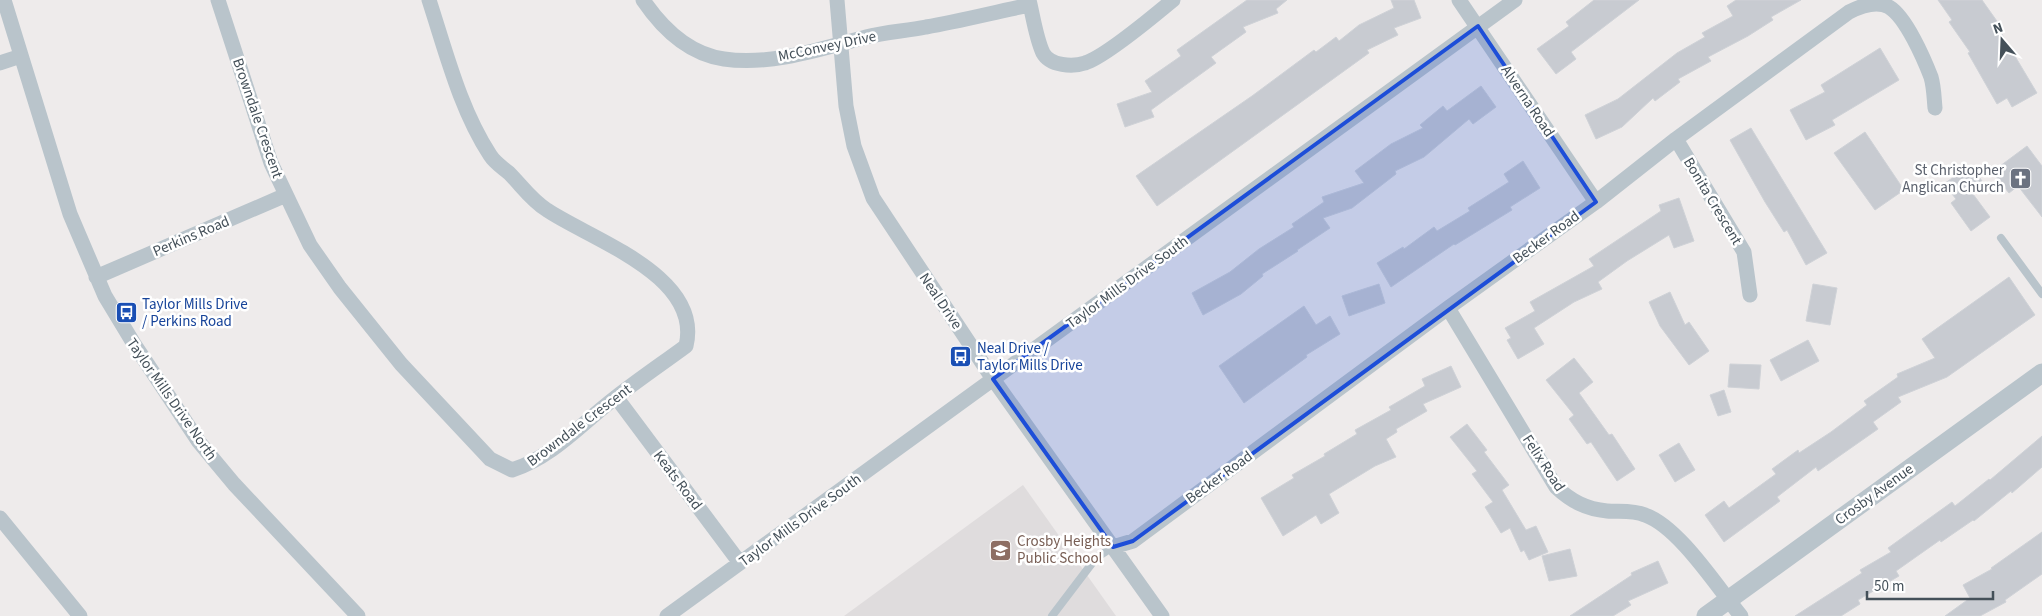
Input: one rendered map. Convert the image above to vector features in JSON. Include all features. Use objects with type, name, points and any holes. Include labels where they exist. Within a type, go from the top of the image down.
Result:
[{"type":"street","name":"Taylor Mills Drive North","points":[[4,0],[70,214],[96,277],[134,344],[199,442],[234,484],[358,616]]},
{"type":"street","name":"Browndale Crescent","points":[[218,0],[270,163],[310,245],[340,288],[395,356],[490,459],[512,470],[527,466],[564,441],[616,397],[686,346],[690,331],[688,319],[672,292],[659,278],[624,252],[567,223],[534,202],[490,155],[460,94],[429,0]]},
{"type":"street","name":"McConvey Drive","points":[[643,0],[677,40],[723,59],[765,58],[840,45],[867,37],[926,27],[1030,2]]},
{"type":"street","name":"Neal Drive","points":[[837,0],[846,106],[854,146],[873,198],[992,378],[1162,616]]},
{"type":"street","points":[[1030,2],[1043,53],[1051,61],[1071,65],[1086,63],[1104,52],[1173,0]]},
{"type":"street","name":"Alverna Road","points":[[1459,0],[1596,202]]},
{"type":"street","name":"Taylor Mills Drive South","points":[[667,616],[992,378],[1515,0]]},
{"type":"street","name":"Becker Road","points":[[1113,547],[1133,541],[1448,308],[1596,202],[1676,139],[1849,12],[1862,5],[1875,4],[1889,7],[1906,25],[1931,78],[1935,108]]},
{"type":"street","points":[[0,63],[21,56]]},
{"type":"street","name":"Bonita Crescent","points":[[1676,139],[1744,252],[1750,295]]},
{"type":"street","name":"Perkins Road","points":[[96,277],[286,195]]},
{"type":"street","name":"Felix Road","points":[[1448,308],[1556,487],[1571,501],[1586,506],[1644,514],[1656,521],[1677,535],[1728,600]]},
{"type":"street","name":"Crosby Avenue","points":[[1706,616],[2042,373]]},
{"type":"street","name":"Keats Road","points":[[616,397],[740,563]]},
{"type":"street","points":[[0,518],[80,616]]},
{"type":"street","points":[[1728,600],[1741,616]]},
{"type":"lane","points":[[2001,238],[2042,294]]},
{"type":"lane","points":[[1052,616],[1096,558],[1113,547]]},
{"type":"highlighted area","points":[[1478,26],[1596,202],[1133,541],[1113,547],[993,379]]},
{"type":"shaded area","name":"Crosby Heights Public School","points":[[1023,485],[1116,616],[844,616]]},
{"type":"building","points":[[1247,0],[1287,0],[1276,9],[1278,13],[1243,27],[1246,32],[1211,57],[1216,63],[1151,110],[1154,117],[1125,127],[1117,104],[1152,92],[1145,81],[1181,56],[1177,50]]},
{"type":"building","points":[[1391,0],[1414,0],[1421,18],[1394,28],[1398,35],[1367,50],[1369,53],[1157,206],[1136,176],[1252,96],[1314,50],[1316,52],[1336,37],[1339,41],[1359,25],[1394,8]]},
{"type":"building","points":[[1594,0],[1639,0],[1571,52],[1576,59],[1556,74],[1537,49],[1569,26],[1566,22]]},
{"type":"building","points":[[1736,0],[1801,0],[1771,17],[1773,20],[1748,36],[1708,57],[1711,61],[1678,79],[1680,82],[1655,101],[1653,98],[1622,127],[1596,139],[1585,115],[1618,99],[1677,53],[1705,37],[1702,33],[1733,16],[1727,6]]},
{"type":"building","points":[[1938,0],[1982,0],[1999,24],[1997,26],[2037,93],[2012,107],[2007,98],[1997,104],[1968,53],[1970,52],[1949,22],[1952,20]]},
{"type":"building","points":[[1880,48],[1899,80],[1832,120],[1835,125],[1806,140],[1790,110],[1825,92],[1821,85]]},
{"type":"building","points":[[1481,86],[1496,107],[1473,124],[1469,119],[1424,157],[1395,171],[1396,174],[1352,208],[1323,218],[1330,228],[1262,274],[1263,276],[1241,294],[1203,315],[1192,293],[1230,272],[1259,249],[1294,227],[1292,224],[1324,202],[1322,197],[1364,183],[1355,171],[1391,144],[1423,128],[1420,125],[1443,106],[1447,111]]},
{"type":"building","points":[[1751,128],[1827,253],[1806,265],[1787,230],[1784,232],[1765,202],[1730,140]]},
{"type":"building","points":[[1865,132],[1904,190],[1875,210],[1834,153]]},
{"type":"building","name":"St Christopher Anglican Church","points":[[2027,146],[2042,166],[2042,217],[2018,186],[2009,193],[1992,172]]},
{"type":"building","points":[[1523,161],[1540,188],[1510,207],[1512,210],[1454,244],[1391,287],[1377,263],[1403,247],[1404,249],[1434,227],[1437,231],[1470,211],[1468,208],[1509,182],[1504,174]]},
{"type":"building","points":[[1970,165],[1982,181],[1970,190],[1990,217],[1971,231],[1951,203],[1956,199],[1944,184]]},
{"type":"building","points":[[1679,198],[1694,241],[1674,248],[1669,235],[1627,261],[1598,282],[1602,289],[1574,302],[1534,328],[1544,344],[1518,359],[1507,340],[1511,338],[1505,328],[1535,311],[1530,302],[1594,266],[1589,259],[1661,211],[1659,205]]},
{"type":"building","points":[[2009,277],[2035,315],[1947,377],[1898,397],[1901,402],[1873,422],[1878,429],[1818,471],[1816,467],[1777,497],[1780,501],[1724,542],[1705,515],[1724,501],[1729,508],[1776,474],[1772,469],[1798,450],[1799,453],[1831,432],[1867,405],[1864,401],[1898,377],[1897,374],[1935,358],[1922,339]]},
{"type":"building","points":[[1379,284],[1385,303],[1349,316],[1342,296]]},
{"type":"building","points":[[1813,284],[1837,288],[1830,325],[1806,321]]},
{"type":"building","points":[[1670,292],[1685,325],[1689,322],[1709,351],[1689,365],[1660,326],[1649,302]]},
{"type":"building","points":[[1304,306],[1316,325],[1330,316],[1340,334],[1306,355],[1307,357],[1244,403],[1219,366]]},
{"type":"building","points":[[1808,340],[1819,361],[1781,381],[1770,360]]},
{"type":"building","points":[[1574,358],[1593,382],[1579,393],[1609,435],[1612,434],[1635,469],[1617,481],[1591,442],[1587,444],[1569,419],[1574,415],[1546,380]]},
{"type":"building","points":[[1730,364],[1761,365],[1759,389],[1728,387]]},
{"type":"building","points":[[1451,366],[1461,387],[1423,404],[1427,411],[1396,429],[1397,432],[1386,439],[1396,457],[1375,466],[1329,494],[1339,513],[1321,524],[1316,515],[1283,536],[1261,498],[1294,478],[1292,475],[1325,456],[1324,454],[1357,434],[1355,430],[1391,410],[1389,407],[1425,386],[1422,379]]},
{"type":"building","points":[[1724,390],[1731,412],[1718,416],[1710,395]]},
{"type":"building","points":[[1467,424],[1487,450],[1484,452],[1509,485],[1502,490],[1526,530],[1536,526],[1548,552],[1529,560],[1524,550],[1521,552],[1510,528],[1501,533],[1485,507],[1493,502],[1472,474],[1477,471],[1450,437]]},
{"type":"building","points":[[2042,436],[2042,467],[2012,493],[2011,491],[1974,521],[1941,542],[1940,540],[1896,571],[1899,576],[1858,600],[1860,604],[1841,616],[1795,616],[1862,573],[1860,570],[1891,552],[1888,548],[1952,502],[1955,506],[1990,480]]},
{"type":"building","points":[[1679,443],[1695,470],[1675,482],[1659,455]]},
{"type":"building","points":[[2042,532],[2042,574],[2005,600],[2006,602],[1980,616],[1945,616],[1970,598],[1963,585],[1992,569]]},
{"type":"building","points":[[1570,549],[1577,576],[1549,581],[1542,556]]},
{"type":"building","points":[[1658,561],[1668,583],[1628,601],[1631,605],[1613,616],[1570,616],[1632,575],[1631,573]]},
{"type":"place","name":"St Christopher Anglican Church","points":[[2020,179]]},
{"type":"place","name":"Taylor Mills Drive / Perkins Road","points":[[126,313]]},
{"type":"place","name":"Neal Drive / Taylor Mills Drive","points":[[961,357]]},
{"type":"place","name":"Crosby Heights Public School","points":[[1001,550]]}]
